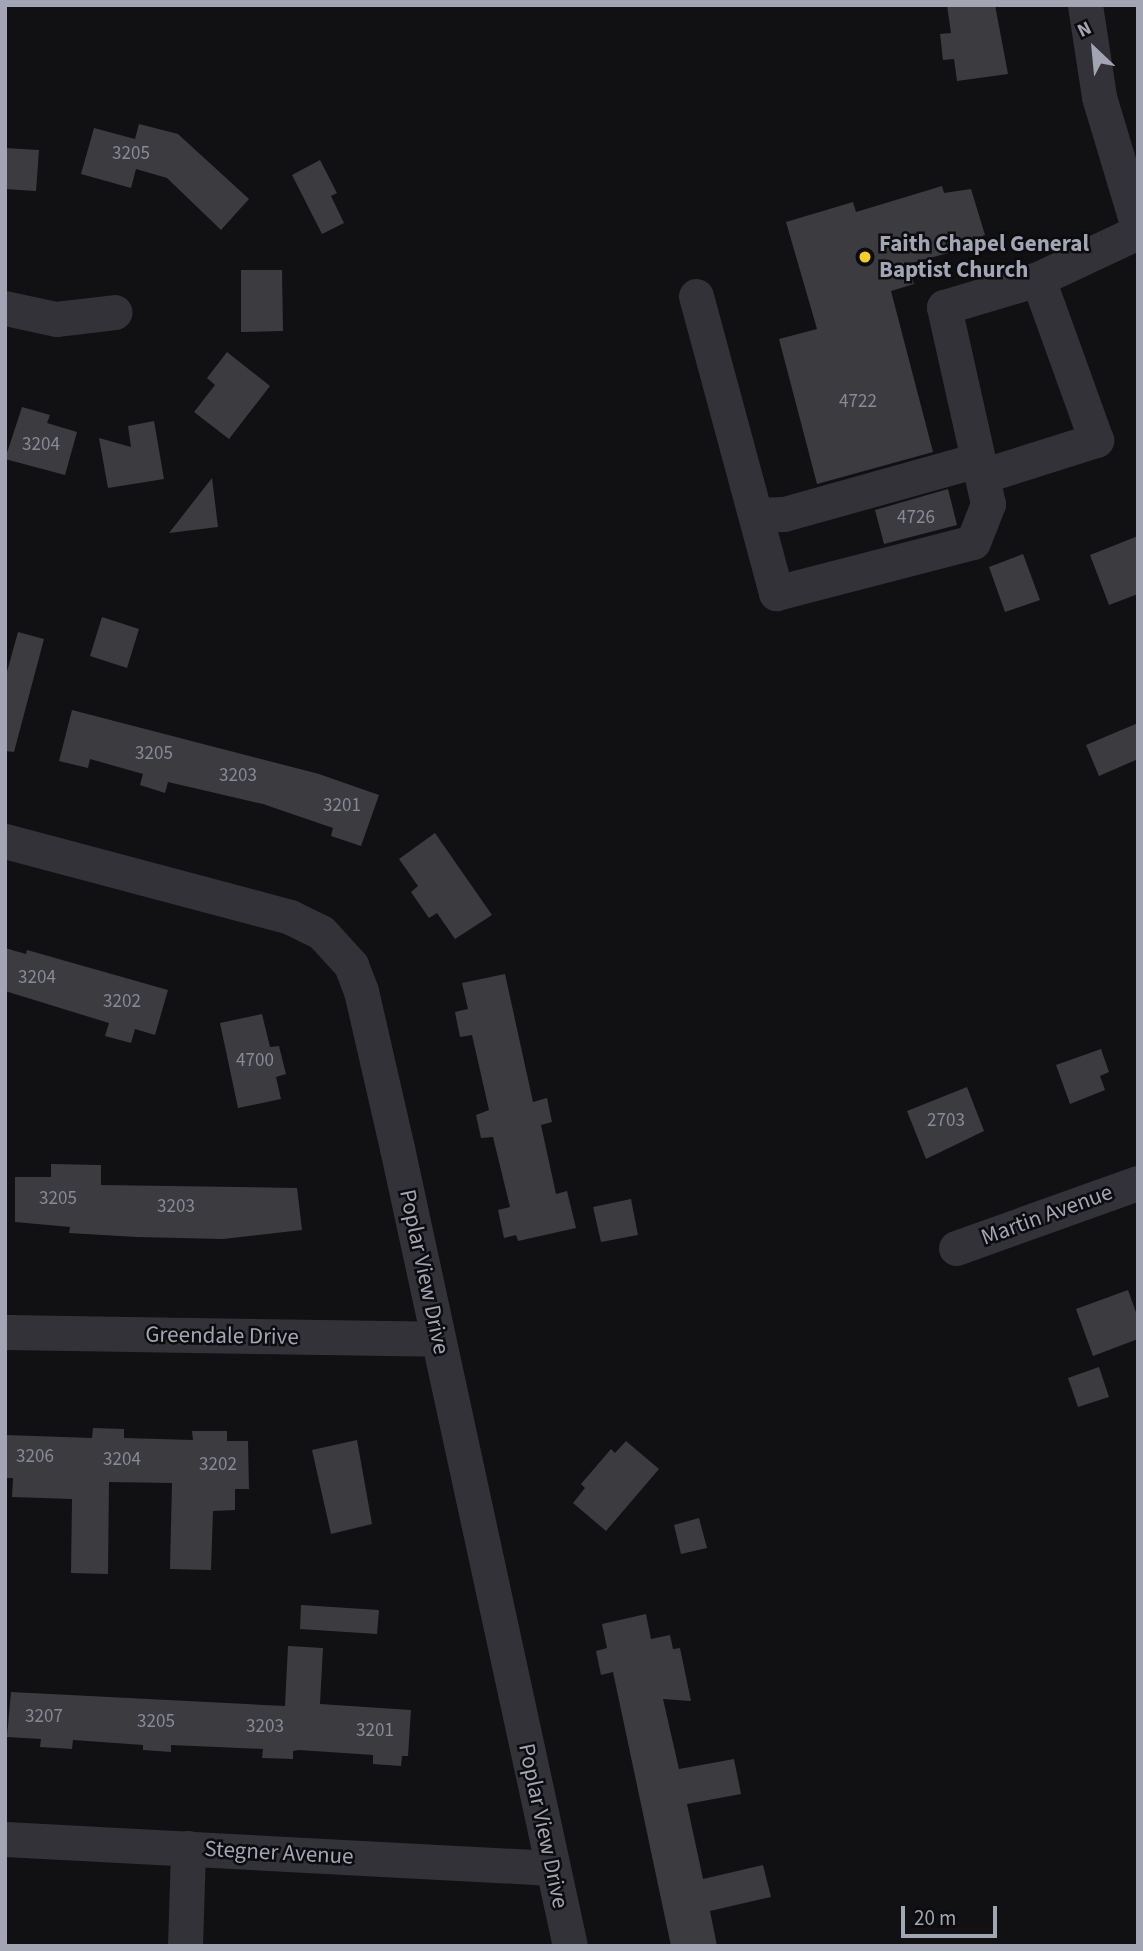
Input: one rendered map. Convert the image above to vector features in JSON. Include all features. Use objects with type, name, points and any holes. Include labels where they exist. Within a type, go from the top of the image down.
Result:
[{"type":"street","points":[[696,296],[776,593],[973,542],[982,480],[944,307],[1038,279],[1138,229],[1099,97],[1085,5]]},
{"type":"street","points":[[755,516],[784,514],[982,480],[1096,440],[1038,279]]},
{"type":"street","points":[[5,308],[56,319],[115,312]]},
{"type":"street","name":"Poplar View Drive","points":[[5,841],[290,917],[335,945],[361,991],[570,1946]]},
{"type":"street","name":"Martin Avenue","points":[[956,1248],[1138,1183]]},
{"type":"street","name":"Greendale Drive","points":[[5,1332],[438,1339]]},
{"type":"street","name":"Stegner Avenue","points":[[5,1839],[552,1868]]},
{"type":"street","points":[[185,1946],[188,1848]]},
{"type":"building","points":[[947,5],[995,5],[1008,74],[957,81],[954,59],[943,60],[940,34],[951,33]]},
{"type":"building","points":[[139,124],[178,134],[249,199],[221,230],[167,178],[136,169],[131,188],[81,174],[94,128],[135,139]]},
{"type":"building","points":[[5,148],[39,150],[36,191],[5,189]]},
{"type":"building","points":[[320,160],[337,193],[331,196],[344,223],[322,234],[292,175]]},
{"type":"building","points":[[942,186],[944,193],[971,189],[985,235],[958,246],[959,250],[908,264],[914,284],[891,291],[933,452],[817,484],[779,339],[817,329],[786,222],[853,202],[856,212]]},
{"type":"building","points":[[241,270],[282,270],[283,331],[241,332]]},
{"type":"building","points":[[227,352],[270,386],[229,439],[194,412],[215,385],[207,378]]},
{"type":"building","points":[[22,407],[50,415],[47,423],[77,432],[65,475],[5,459]]},
{"type":"building","points":[[154,421],[164,479],[108,488],[99,438],[131,447],[128,426]]},
{"type":"building","points":[[212,478],[218,527],[169,533]]},
{"type":"building","points":[[948,489],[957,525],[884,544],[875,510]]},
{"type":"building","points":[[1138,536],[1138,594],[1109,605],[1090,555]]},
{"type":"building","points":[[1023,554],[1040,600],[1005,612],[989,567]]},
{"type":"building","points":[[102,617],[139,629],[127,668],[90,656]]},
{"type":"building","points":[[18,632],[44,639],[14,752],[5,751],[5,679]]},
{"type":"building","points":[[72,710],[319,774],[379,795],[361,846],[331,836],[333,828],[263,804],[168,782],[165,793],[140,785],[143,774],[90,759],[88,768],[59,761]]},
{"type":"building","points":[[1138,723],[1138,759],[1099,776],[1086,745]]},
{"type":"building","points":[[435,833],[492,915],[455,939],[437,913],[429,918],[411,892],[418,886],[399,859]]},
{"type":"building","points":[[5,948],[26,954],[27,950],[168,990],[155,1035],[135,1029],[131,1043],[105,1036],[109,1023],[5,991]]},
{"type":"building","points":[[505,974],[533,1102],[547,1098],[552,1122],[541,1125],[556,1194],[567,1191],[576,1228],[518,1241],[516,1235],[504,1238],[498,1210],[510,1207],[493,1137],[481,1138],[476,1115],[489,1110],[472,1035],[460,1037],[455,1012],[468,1009],[462,983]]},
{"type":"building","points":[[262,1014],[270,1047],[279,1046],[286,1074],[276,1077],[281,1099],[238,1108],[220,1023]]},
{"type":"building","points":[[1101,1049],[1109,1072],[1100,1076],[1105,1090],[1070,1104],[1056,1065]]},
{"type":"building","points":[[967,1087],[984,1131],[926,1159],[907,1111]]},
{"type":"building","points":[[51,1164],[101,1165],[101,1185],[297,1188],[302,1230],[223,1239],[137,1237],[69,1233],[70,1227],[15,1222],[15,1177],[51,1177]]},
{"type":"building","points":[[631,1199],[638,1235],[601,1242],[593,1207]]},
{"type":"building","points":[[1128,1290],[1138,1318],[1138,1339],[1093,1356],[1076,1309]]},
{"type":"building","points":[[1099,1367],[1109,1397],[1078,1407],[1068,1378]]},
{"type":"building","points":[[93,1428],[124,1429],[124,1438],[193,1440],[192,1431],[227,1431],[227,1441],[248,1441],[249,1489],[235,1489],[235,1510],[213,1511],[211,1570],[170,1569],[172,1483],[109,1482],[108,1574],[71,1573],[72,1499],[12,1497],[13,1478],[5,1478],[5,1435],[92,1438]]},
{"type":"building","points":[[357,1440],[372,1524],[331,1534],[312,1450]]},
{"type":"building","points":[[626,1441],[659,1469],[606,1531],[573,1503],[585,1488],[581,1484],[611,1449],[615,1453]]},
{"type":"building","points":[[699,1518],[707,1548],[681,1554],[674,1525]]},
{"type":"building","points":[[301,1605],[379,1610],[377,1634],[300,1629]]},
{"type":"building","points":[[646,1614],[651,1639],[670,1635],[673,1649],[680,1648],[691,1701],[663,1699],[679,1769],[734,1759],[741,1794],[687,1804],[703,1879],[763,1865],[771,1897],[710,1911],[717,1946],[671,1946],[613,1672],[601,1675],[596,1651],[607,1648],[602,1624]]},
{"type":"building","points":[[288,1646],[323,1648],[320,1704],[411,1710],[408,1756],[402,1756],[401,1766],[373,1764],[373,1755],[299,1750],[293,1751],[293,1759],[262,1758],[263,1749],[171,1745],[171,1752],[143,1750],[143,1745],[73,1740],[72,1749],[40,1747],[41,1739],[7,1737],[11,1692],[285,1706]]},
{"type":"place","name":"Faith Chapel General Baptist Church","points":[[865,257]]}]
